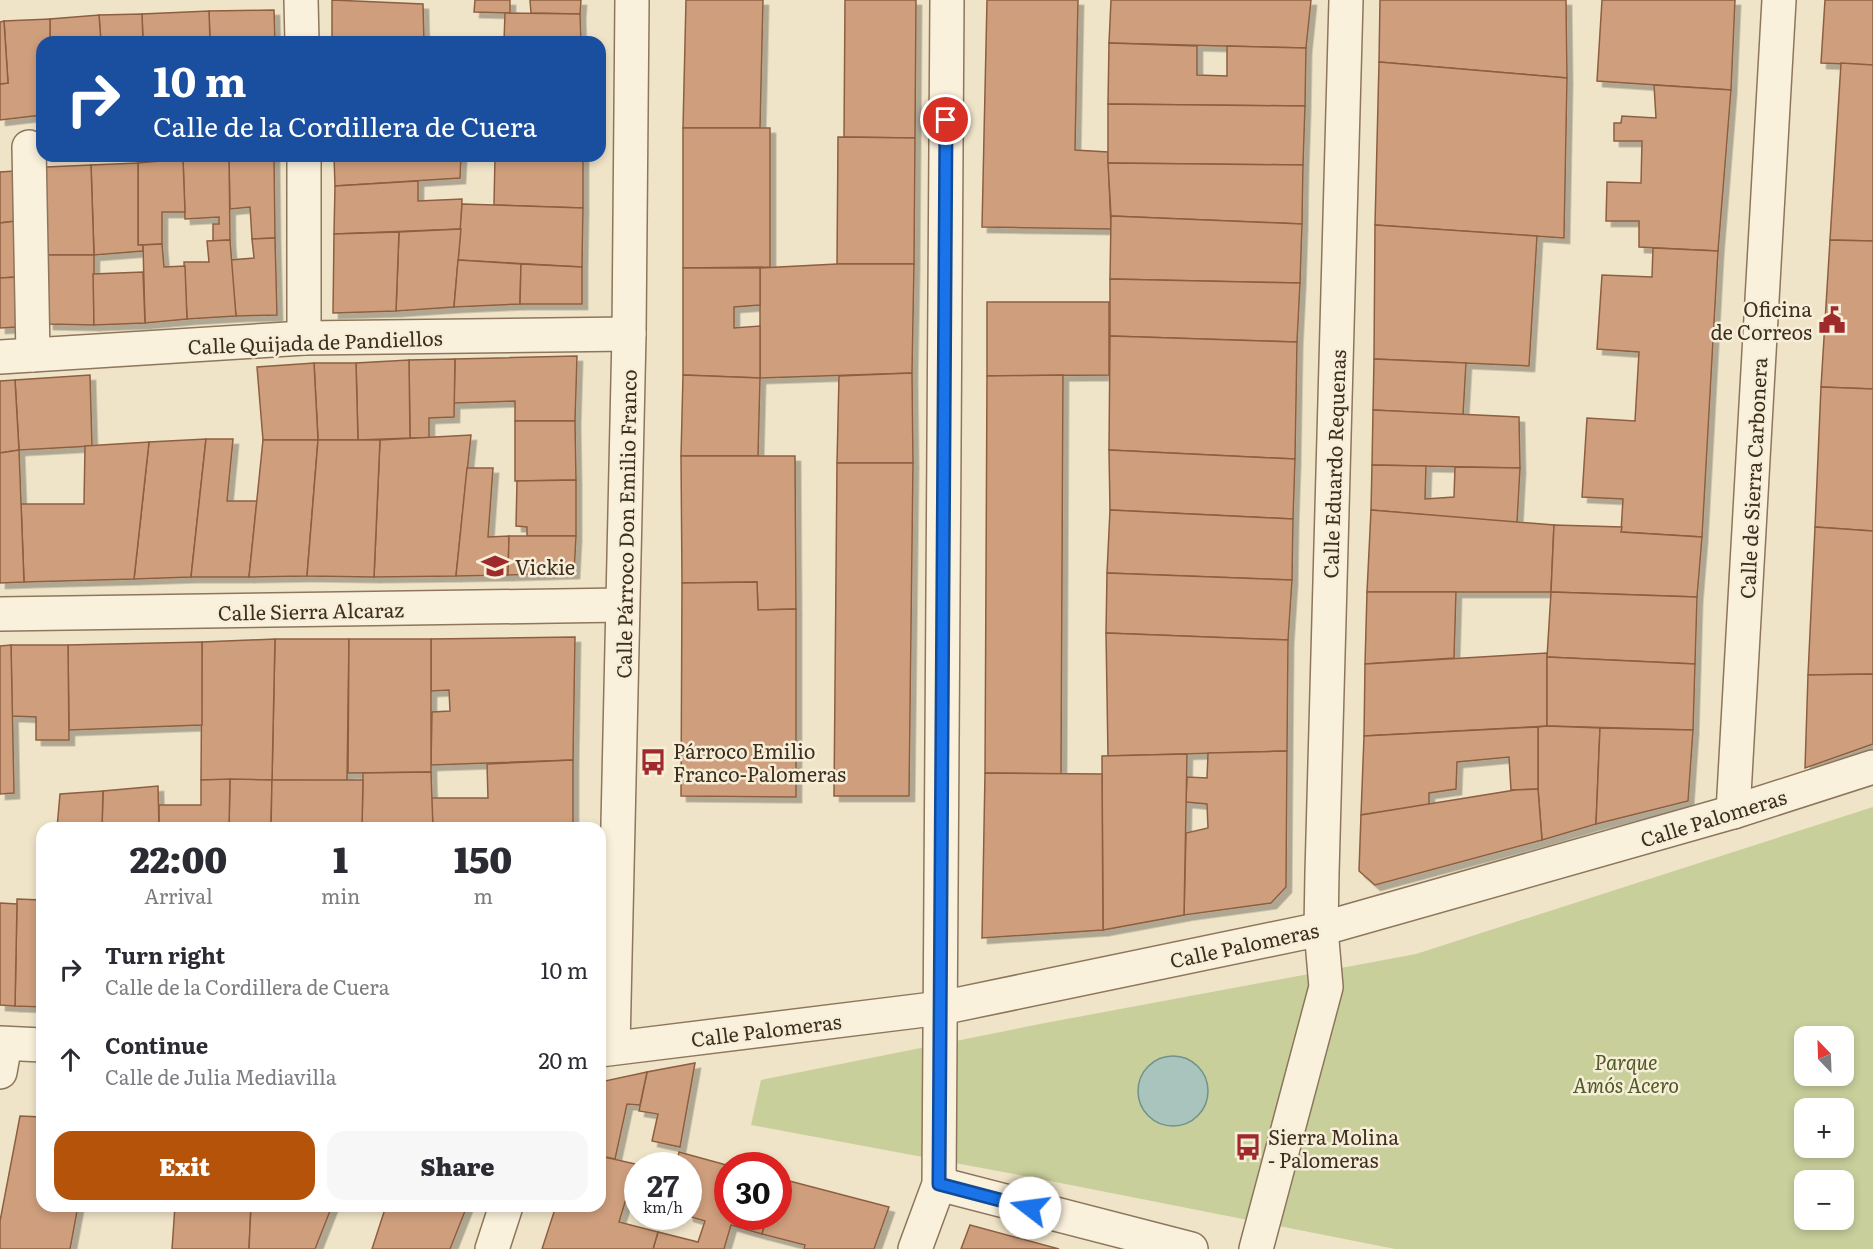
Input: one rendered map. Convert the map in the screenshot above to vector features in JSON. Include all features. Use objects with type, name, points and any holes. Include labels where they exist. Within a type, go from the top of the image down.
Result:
[{"type":"street","points":[[301,0],[302,36]]},
{"type":"street","name":"Calle Párroco Don Emilio Franco","points":[[606,1049],[620,765],[629,334],[632,0]]},
{"type":"street","points":[[915,1249],[939,1184],[947,0]]},
{"type":"street","name":"Calle Eduardo Requenas","points":[[1257,1249],[1326,987],[1321,929],[1346,0]]},
{"type":"street","name":"Calle de Sierra Carbonera","points":[[1733,812],[1779,0]]},
{"type":"street","points":[[24,148],[33,355]]},
{"type":"street","points":[[304,162],[304,338]]},
{"type":"street","name":"Calle Quijada de Pandiellos","points":[[0,357],[304,338],[629,334]]},
{"type":"street","name":"Calle Sierra Alcaraz","points":[[0,614],[622,605]]},
{"type":"street","name":"Calle Palomeras","points":[[606,1049],[941,1008],[1321,929],[1733,812],[1873,766]]},
{"type":"street","points":[[2,1053],[36,1046]]},
{"type":"street","points":[[939,1184],[1191,1249]]},
{"type":"street","points":[[492,1249],[504,1212]]},
{"type":"green space","name":"Parque Amós Acero","points":[[1873,807],[1873,1249],[1395,1249],[751,1125],[761,1080],[1045,1023],[1416,954]]},
{"type":"water","points":[[1180,1056],[1193,1062],[1202,1071],[1206,1077],[1208,1091],[1206,1105],[1198,1116],[1187,1124],[1166,1126],[1148,1116],[1140,1105],[1138,1084],[1148,1066],[1159,1058]]},
{"type":"building","points":[[332,0],[423,4],[424,36],[332,36]]},
{"type":"building","points":[[475,0],[510,0],[510,13],[474,12]]},
{"type":"building","points":[[530,0],[581,0],[580,14],[531,13]]},
{"type":"building","points":[[686,0],[763,0],[760,128],[683,128]]},
{"type":"building","points":[[845,0],[916,0],[915,138],[844,137]]},
{"type":"building","points":[[987,0],[1078,0],[1075,150],[1108,152],[1111,229],[982,227]]},
{"type":"building","points":[[1111,0],[1311,0],[1306,48],[1109,43]]},
{"type":"building","points":[[1380,0],[1566,0],[1567,78],[1379,62]]},
{"type":"building","points":[[1602,0],[1735,0],[1731,90],[1597,81]]},
{"type":"building","points":[[1825,0],[1873,0],[1873,65],[1821,63]]},
{"type":"building","points":[[274,10],[275,36],[210,36],[209,11]]},
{"type":"building","points":[[209,11],[210,36],[143,36],[142,14]]},
{"type":"building","points":[[505,13],[580,14],[581,36],[504,36]]},
{"type":"building","points":[[142,14],[143,36],[101,36],[99,15]]},
{"type":"building","points":[[99,15],[101,36],[50,36],[50,19]]},
{"type":"building","points":[[50,19],[50,36],[36,36],[36,116],[0,120],[0,84],[8,83],[4,21]]},
{"type":"building","points":[[4,21],[8,83],[0,84],[0,22]]},
{"type":"building","points":[[1109,43],[1197,46],[1197,75],[1227,76],[1227,46],[1306,48],[1305,106],[1108,104]]},
{"type":"building","points":[[1379,62],[1567,78],[1564,238],[1375,225]]},
{"type":"building","points":[[1841,63],[1873,65],[1873,241],[1830,240]]},
{"type":"building","points":[[1654,85],[1731,90],[1718,251],[1639,247],[1639,221],[1606,221],[1607,182],[1641,183],[1642,141],[1614,141],[1614,123],[1621,123],[1622,116],[1656,118]]},
{"type":"building","points":[[1108,104],[1305,106],[1303,165],[1108,163]]},
{"type":"building","points":[[683,128],[770,128],[770,267],[683,268]]},
{"type":"building","points":[[838,137],[915,138],[914,264],[837,264]]},
{"type":"building","points":[[183,162],[229,162],[230,240],[213,241],[213,224],[219,224],[219,217],[185,219]]},
{"type":"building","points":[[183,162],[185,212],[162,212],[162,244],[138,245],[138,163]]},
{"type":"building","points":[[229,162],[274,162],[275,238],[252,239],[250,207],[230,209]]},
{"type":"building","points":[[334,162],[461,162],[460,178],[335,186]]},
{"type":"building","points":[[495,162],[583,162],[583,208],[494,205]]},
{"type":"building","points":[[138,163],[138,245],[143,245],[143,251],[94,255],[91,165]]},
{"type":"building","points":[[1108,163],[1303,165],[1302,224],[1111,216]]},
{"type":"building","points":[[91,165],[94,255],[46,255],[46,167]]},
{"type":"building","points":[[15,171],[16,221],[0,223],[0,172]]},
{"type":"building","points":[[418,181],[418,201],[462,199],[461,229],[334,234],[335,186]]},
{"type":"building","points":[[462,204],[583,208],[582,267],[458,260]]},
{"type":"building","points":[[1111,216],[1302,224],[1300,283],[1110,279]]},
{"type":"building","points":[[16,221],[18,277],[0,278],[0,223]]},
{"type":"building","points":[[1375,225],[1537,236],[1529,366],[1374,359]]},
{"type":"building","points":[[461,229],[454,307],[396,311],[399,232]]},
{"type":"building","points":[[399,232],[396,311],[333,313],[334,234]]},
{"type":"building","points":[[275,238],[277,315],[236,316],[230,260],[254,258],[252,239]]},
{"type":"building","points":[[230,240],[236,316],[187,319],[184,262],[209,262],[207,241]]},
{"type":"building","points":[[1830,240],[1873,241],[1873,389],[1821,387]]},
{"type":"building","points":[[162,244],[164,267],[185,266],[187,319],[145,323],[143,245]]},
{"type":"building","points":[[1653,248],[1718,251],[1702,537],[1621,532],[1623,499],[1582,497],[1587,418],[1635,421],[1639,352],[1597,349],[1602,275],[1652,277]]},
{"type":"building","points":[[46,255],[94,255],[94,325],[48,324]]},
{"type":"building","points":[[458,260],[521,264],[520,304],[454,307]]},
{"type":"building","points":[[521,264],[582,267],[582,304],[520,304]]},
{"type":"building","points":[[837,264],[914,264],[912,373],[760,378],[760,268]]},
{"type":"building","points":[[683,268],[760,268],[760,305],[734,307],[734,328],[760,326],[760,378],[683,375]]},
{"type":"building","points":[[143,272],[145,323],[94,325],[93,274]]},
{"type":"building","points":[[18,277],[18,327],[0,328],[0,278]]},
{"type":"building","points":[[1110,279],[1300,283],[1297,342],[1110,336]]},
{"type":"building","points":[[987,302],[1109,302],[1109,375],[987,376]]},
{"type":"building","points":[[1110,336],[1297,342],[1295,459],[1109,450]]},
{"type":"building","points":[[577,356],[575,421],[515,421],[515,401],[454,403],[455,359]]},
{"type":"building","points":[[455,359],[454,417],[429,418],[429,438],[410,438],[409,360]]},
{"type":"building","points":[[1374,359],[1466,363],[1463,415],[1373,410]]},
{"type":"building","points":[[409,360],[410,438],[358,440],[356,363]]},
{"type":"building","points":[[314,363],[356,363],[358,440],[318,440]]},
{"type":"building","points":[[314,363],[318,440],[263,440],[257,367]]},
{"type":"building","points":[[912,373],[913,463],[837,463],[839,376]]},
{"type":"building","points":[[90,375],[92,446],[19,450],[15,380]]},
{"type":"building","points":[[683,375],[760,378],[758,456],[681,456]]},
{"type":"building","points":[[1063,375],[1061,774],[985,773],[987,376]]},
{"type":"building","points":[[15,380],[19,450],[0,453],[0,381]]},
{"type":"building","points":[[1821,387],[1873,389],[1873,531],[1815,527]]},
{"type":"building","points":[[1373,410],[1519,417],[1520,468],[1372,465]]},
{"type":"building","points":[[515,421],[575,421],[576,480],[515,481]]},
{"type":"building","points":[[471,435],[456,576],[374,577],[380,440]]},
{"type":"building","points":[[206,439],[191,577],[134,579],[149,442]]},
{"type":"building","points":[[206,439],[233,439],[227,501],[257,501],[249,577],[191,577]]},
{"type":"building","points":[[263,440],[318,440],[307,576],[249,577]]},
{"type":"building","points":[[318,440],[380,440],[374,577],[307,576]]},
{"type":"building","points":[[149,442],[134,579],[24,582],[21,504],[84,504],[85,446]]},
{"type":"building","points":[[19,450],[24,582],[0,583],[0,453]]},
{"type":"building","points":[[1109,450],[1295,459],[1293,519],[1110,510]]},
{"type":"building","points":[[681,456],[795,456],[796,609],[758,610],[757,582],[682,583]]},
{"type":"building","points":[[837,463],[913,463],[909,796],[834,796]]},
{"type":"building","points":[[1372,465],[1426,466],[1425,499],[1454,497],[1455,467],[1520,468],[1517,523],[1371,510]]},
{"type":"building","points":[[467,468],[493,468],[488,537],[509,536],[508,575],[456,576]]},
{"type":"building","points":[[576,480],[576,536],[527,536],[527,527],[516,526],[517,481]]},
{"type":"building","points":[[1110,510],[1293,519],[1292,580],[1107,573]]},
{"type":"building","points":[[1371,510],[1554,525],[1551,592],[1367,592]]},
{"type":"building","points":[[1554,525],[1622,527],[1621,532],[1702,537],[1697,597],[1551,592]]},
{"type":"building","points":[[1815,527],[1873,531],[1873,674],[1808,675]]},
{"type":"building","points":[[509,536],[576,536],[574,573],[508,575]]},
{"type":"building","points":[[1107,573],[1292,580],[1288,640],[1106,633]]},
{"type":"building","points":[[757,582],[758,610],[796,609],[796,797],[681,796],[682,583]]},
{"type":"building","points":[[1367,592],[1456,592],[1454,658],[1365,664]]},
{"type":"building","points":[[1551,592],[1697,597],[1695,664],[1547,657]]},
{"type":"building","points":[[1106,633],[1288,640],[1287,751],[1108,756]]},
{"type":"building","points":[[575,637],[573,760],[431,765],[432,712],[450,711],[449,690],[431,691],[431,639]]},
{"type":"building","points":[[275,639],[349,639],[347,781],[272,780]]},
{"type":"building","points":[[275,639],[272,780],[201,780],[202,642]]},
{"type":"building","points":[[349,639],[431,639],[431,772],[348,773]]},
{"type":"building","points":[[202,642],[202,725],[69,730],[68,645]]},
{"type":"building","points":[[11,645],[68,645],[69,740],[36,740],[36,717],[12,716]]},
{"type":"building","points":[[11,645],[14,793],[0,794],[0,646]]},
{"type":"building","points":[[1547,653],[1547,726],[1364,736],[1365,664]]},
{"type":"building","points":[[1547,657],[1695,664],[1693,730],[1547,726]]},
{"type":"building","points":[[1873,674],[1873,744],[1805,768],[1808,675]]},
{"type":"building","points":[[1538,727],[1600,728],[1596,824],[1542,840],[1538,789]]},
{"type":"building","points":[[1538,727],[1538,789],[1511,790],[1509,757],[1457,762],[1456,789],[1429,793],[1429,805],[1361,815],[1364,736]]},
{"type":"building","points":[[1600,728],[1693,730],[1688,801],[1596,824]]},
{"type":"building","points":[[1287,751],[1286,887],[1271,903],[1184,915],[1186,833],[1208,828],[1207,804],[1186,802],[1187,777],[1207,778],[1208,753]]},
{"type":"building","points":[[1187,754],[1184,915],[1103,930],[1102,756]]},
{"type":"building","points":[[573,760],[573,822],[433,822],[431,798],[488,798],[487,764]]},
{"type":"building","points":[[431,772],[433,822],[362,822],[363,773]]},
{"type":"building","points":[[985,773],[1102,774],[1103,930],[982,938]]},
{"type":"building","points":[[230,779],[272,780],[271,822],[229,822]]},
{"type":"building","points":[[230,779],[229,822],[159,822],[159,805],[201,805],[201,780]]},
{"type":"building","points":[[272,780],[363,780],[362,822],[271,822]]},
{"type":"building","points":[[158,786],[159,822],[102,822],[103,791]]},
{"type":"building","points":[[1538,789],[1542,840],[1375,885],[1359,871],[1361,815],[1515,790]]},
{"type":"building","points":[[103,791],[102,822],[58,822],[60,794]]},
{"type":"building","points":[[17,899],[36,900],[36,1007],[15,1006]]},
{"type":"building","points":[[0,903],[17,904],[15,1006],[0,1005]]},
{"type":"building","points":[[695,1063],[680,1147],[652,1141],[658,1114],[639,1111],[647,1072]]},
{"type":"building","points":[[647,1072],[640,1105],[627,1104],[615,1159],[606,1157],[606,1081]]},
{"type":"building","points":[[20,1116],[36,1117],[36,1212],[77,1212],[70,1249],[0,1249],[0,1221]]},
{"type":"building","points":[[606,1157],[624,1161],[624,1206],[619,1222],[624,1223],[624,1230],[658,1232],[653,1249],[542,1249],[554,1212],[606,1212]]},
{"type":"building","points":[[702,1158],[714,1162],[714,1230],[730,1230],[724,1249],[653,1249],[658,1232],[698,1242],[705,1221],[702,1220]]},
{"type":"building","points":[[792,1182],[889,1207],[874,1249],[804,1249],[805,1245],[762,1234],[763,1230],[792,1230]]},
{"type":"building","points":[[175,1212],[251,1212],[249,1249],[172,1249]]},
{"type":"building","points":[[251,1212],[330,1212],[315,1249],[249,1249]]},
{"type":"building","points":[[384,1212],[465,1212],[450,1249],[372,1249]]},
{"type":"building","points":[[970,1225],[1059,1249],[961,1249]]},
{"type":"building","points":[[748,1230],[763,1230],[762,1234]]},
{"type":"place","name":"Oficina de Correos","points":[[1832,320]]},
{"type":"place","name":"Vickie","points":[[495,566]]},
{"type":"place","name":"Párroco Emilio Franco-Palomeras","points":[[653,762]]},
{"type":"place","name":"Sierra Molina - Palomeras","points":[[1248,1147]]},
{"type":"route","points":[[946,120],[939,1184],[1030,1208]]}]
